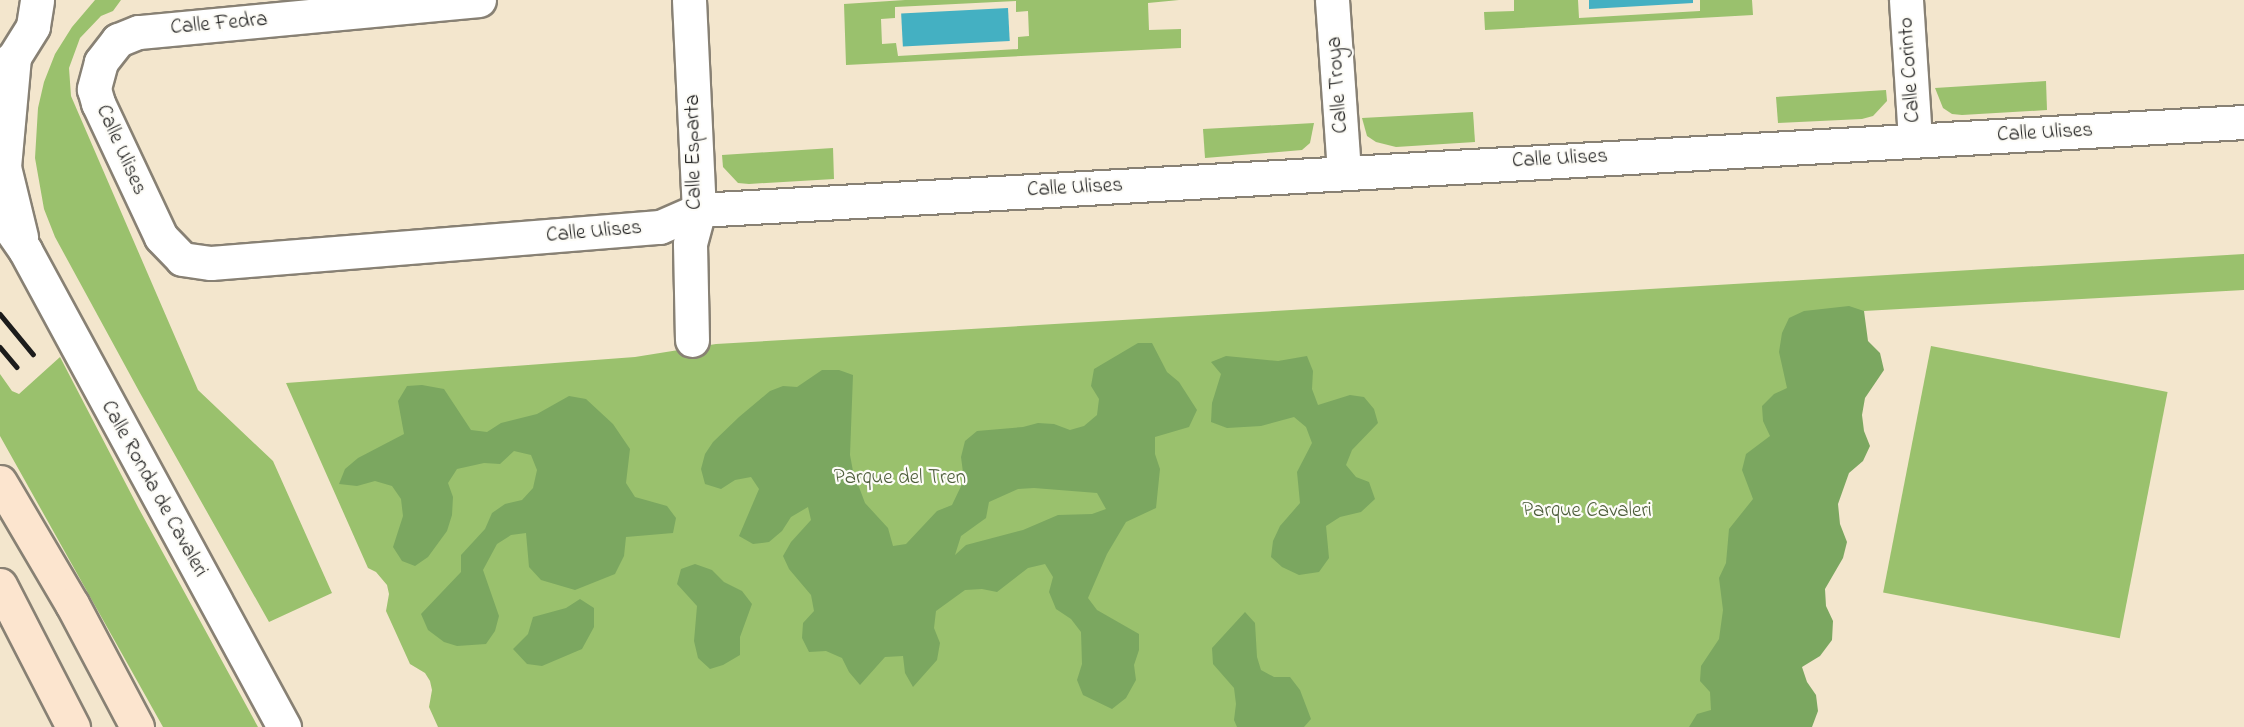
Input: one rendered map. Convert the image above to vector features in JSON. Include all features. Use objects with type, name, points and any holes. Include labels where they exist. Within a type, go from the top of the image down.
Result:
[{"type":"main road","points":[[0,482],[72,604],[137,727]]},
{"type":"main road","points":[[0,585],[72,727]]},
{"type":"street","points":[[7,62],[35,13],[60,0]]},
{"type":"street","name":"Calle Fedra","points":[[138,32],[479,0]]},
{"type":"street","name":"Calle Esparta","points":[[689,0],[699,210],[690,244],[693,340]]},
{"type":"street","name":"Calle Troya","points":[[1332,0],[1344,171]]},
{"type":"street","name":"Calle Corinto","points":[[1906,0],[1915,140]]},
{"type":"street","name":"Calle Ulises","points":[[138,32],[118,40],[109,49],[96,76],[94,89],[98,103],[160,237],[182,259],[211,263],[660,227],[699,210],[1344,171],[2244,122]]},
{"type":"street","name":"Calle Ronda de Cavaleri","points":[[7,62],[4,167],[25,250]]},
{"type":"street","name":"Calle Ronda de Cavaleri","points":[[0,213],[25,250],[284,727]]},
{"type":"green space","points":[[95,0],[121,0],[113,11],[101,16],[80,38],[69,68],[71,96],[198,390],[273,461],[332,593],[269,622],[55,237],[44,209],[35,158],[38,108],[44,82],[55,54],[72,27]]},
{"type":"green space","points":[[905,0],[1179,0],[1148,3],[1149,30],[1181,29],[1181,48],[846,65],[844,4]],"holes":[[[1016,1],[1016,12],[1028,11],[1029,36],[1018,37],[1018,49],[898,56],[896,43],[882,44],[881,19],[895,18],[895,7]]]},
{"type":"green space","points":[[1514,0],[1578,0],[1579,18],[1700,11],[1700,0],[1752,0],[1753,15],[1485,30],[1484,12],[1514,11]]},
{"type":"green space","points":[[2046,81],[2047,110],[1952,114],[1943,108],[1935,88]]},
{"type":"green space","points":[[1886,90],[1887,101],[1873,116],[1862,119],[1778,123],[1776,97]]},
{"type":"green space","points":[[1473,112],[1475,142],[1396,147],[1376,142],[1367,136],[1362,118]]},
{"type":"green space","points":[[1314,123],[1310,143],[1302,150],[1205,158],[1203,129]]},
{"type":"green space","points":[[833,148],[834,179],[738,183],[723,167],[722,155]]},
{"type":"green space","name":"Parque Cavaleri","points":[[2244,254],[2244,290],[1864,311],[1765,727],[438,727],[429,707],[432,690],[430,681],[425,673],[410,664],[386,611],[389,594],[387,585],[376,572],[368,568],[286,383],[635,357],[716,344]]},
{"type":"green space","points":[[1849,306],[1864,311],[1868,341],[1880,353],[1884,370],[1865,398],[1862,415],[1864,431],[1870,446],[1863,461],[1849,473],[1838,504],[1840,524],[1847,542],[1843,558],[1825,589],[1826,606],[1833,621],[1832,640],[1820,656],[1802,667],[1807,682],[1816,695],[1818,711],[1812,727],[1689,727],[1697,714],[1711,710],[1710,692],[1700,681],[1701,666],[1719,639],[1723,610],[1719,578],[1726,563],[1729,529],[1753,499],[1742,470],[1746,454],[1770,436],[1763,421],[1762,406],[1774,394],[1787,388],[1779,352],[1782,333],[1789,318],[1804,311]]},
{"type":"green space","points":[[1138,343],[1152,343],[1167,372],[1179,382],[1197,410],[1189,427],[1155,437],[1155,454],[1160,469],[1156,508],[1126,522],[1107,554],[1088,598],[1097,610],[1139,634],[1139,650],[1134,665],[1136,680],[1126,698],[1112,709],[1083,695],[1077,680],[1082,664],[1081,632],[1071,619],[1056,609],[1049,592],[1053,577],[1045,564],[1028,568],[997,592],[982,589],[965,590],[936,611],[934,628],[940,643],[937,660],[913,687],[905,673],[903,656],[885,657],[860,685],[849,672],[842,658],[826,651],[809,652],[802,638],[803,623],[814,611],[811,595],[789,569],[783,556],[791,542],[811,520],[808,507],[791,517],[782,531],[769,542],[753,544],[739,536],[759,489],[751,477],[735,480],[721,489],[705,484],[701,469],[705,454],[713,442],[739,417],[770,391],[783,386],[797,387],[822,370],[839,370],[853,375],[850,455],[853,471],[865,503],[888,528],[893,546],[906,544],[937,511],[952,505],[964,480],[961,457],[965,441],[977,431],[1023,427],[1038,423],[1054,424],[1070,430],[1084,426],[1097,415],[1099,399],[1091,386],[1094,369]],"holes":[[[1034,488],[1097,493],[1106,509],[1092,514],[1058,515],[1023,530],[966,545],[955,555],[961,536],[986,518],[989,502],[1018,489]]]},
{"type":"green space","points":[[1931,346],[2168,392],[2120,638],[1883,592]]},
{"type":"green space","points":[[1226,356],[1278,361],[1307,356],[1313,371],[1312,389],[1318,405],[1350,395],[1364,397],[1374,409],[1378,423],[1352,450],[1346,465],[1356,477],[1369,482],[1375,499],[1361,512],[1340,517],[1326,526],[1329,558],[1319,572],[1299,575],[1282,567],[1271,557],[1273,541],[1280,526],[1300,503],[1297,472],[1312,443],[1306,427],[1294,417],[1261,426],[1227,428],[1211,422],[1212,403],[1221,374],[1211,362]]},
{"type":"green space","points":[[60,357],[139,509],[258,727],[163,727],[0,436],[0,374],[12,391],[19,394]]},
{"type":"green space","points":[[422,385],[444,389],[471,430],[487,432],[501,423],[537,414],[569,396],[586,399],[613,424],[630,449],[626,483],[635,497],[667,506],[676,518],[673,533],[626,537],[624,556],[615,574],[575,590],[541,580],[529,567],[526,533],[511,535],[497,544],[483,570],[499,616],[495,631],[486,644],[457,646],[444,642],[428,630],[421,614],[461,572],[461,555],[485,529],[492,513],[505,504],[522,500],[533,488],[537,470],[531,455],[514,451],[500,464],[484,463],[457,469],[448,483],[453,497],[452,515],[447,531],[428,557],[415,566],[402,561],[393,547],[403,516],[401,499],[392,486],[375,481],[357,486],[339,484],[345,469],[358,458],[404,434],[398,401],[407,386]]},
{"type":"green space","points":[[695,564],[712,570],[724,582],[742,591],[752,604],[740,637],[740,655],[723,665],[710,669],[698,658],[694,641],[697,606],[677,584],[681,569]]},
{"type":"green space","points":[[580,599],[594,608],[594,627],[582,649],[542,666],[527,664],[513,649],[528,634],[533,617],[566,608]]},
{"type":"green space","points":[[1245,612],[1255,623],[1257,657],[1261,670],[1274,677],[1290,677],[1300,690],[1311,719],[1304,727],[1237,727],[1234,720],[1236,704],[1234,688],[1213,664],[1212,648]]},
{"type":"water","points":[[1589,0],[1693,0],[1693,3],[1589,9]]},
{"type":"water","points":[[1008,8],[1010,41],[903,47],[901,14]]},
{"type":"railway","points":[[0,314],[33,354]]},
{"type":"railway","points":[[0,347],[17,367]]},
{"type":"park label","name":"Parque del Tren","points":[[900,478]]}]
